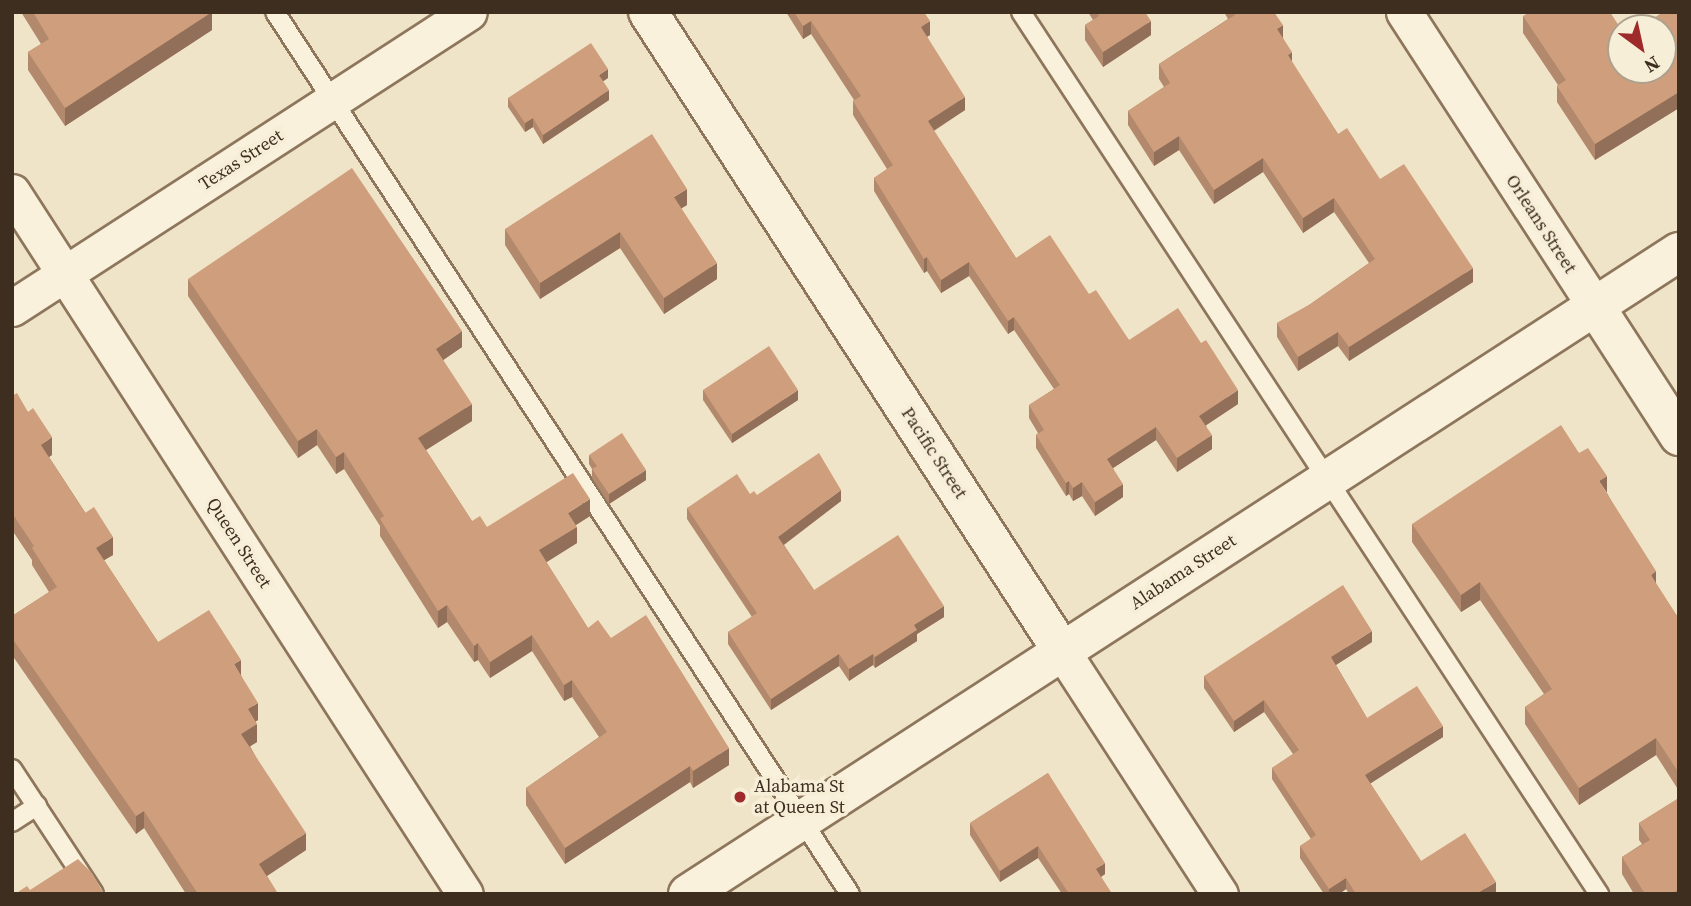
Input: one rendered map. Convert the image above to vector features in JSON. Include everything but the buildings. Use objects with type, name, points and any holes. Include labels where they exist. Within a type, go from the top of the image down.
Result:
[{"type":"main road","name":"Pacific Street","points":[[648,12],[1062,651]]},
{"type":"main road","name":"Alabama Street","points":[[688,894],[1679,252]]},
{"type":"main road","name":"Orleans Street","points":[[1595,306],[1679,436]]},
{"type":"street","name":"Texas Street","points":[[12,308],[469,12]]},
{"type":"street","name":"Orleans Street","points":[[1404,12],[1595,306]]},
{"type":"street","name":"Queen Street","points":[[12,192],[465,894]]},
{"type":"street","name":"Pacific Street","points":[[1062,651],[1220,894]]},
{"type":"lane","points":[[275,12],[850,894]]},
{"type":"lane","points":[[1021,12],[1599,894]]},
{"type":"lane","points":[[12,769],[94,894]]},
{"type":"lane","points":[[12,822],[37,806]]},
{"type":"place","name":"Alabama St at Queen St","points":[[740,797]]}]
